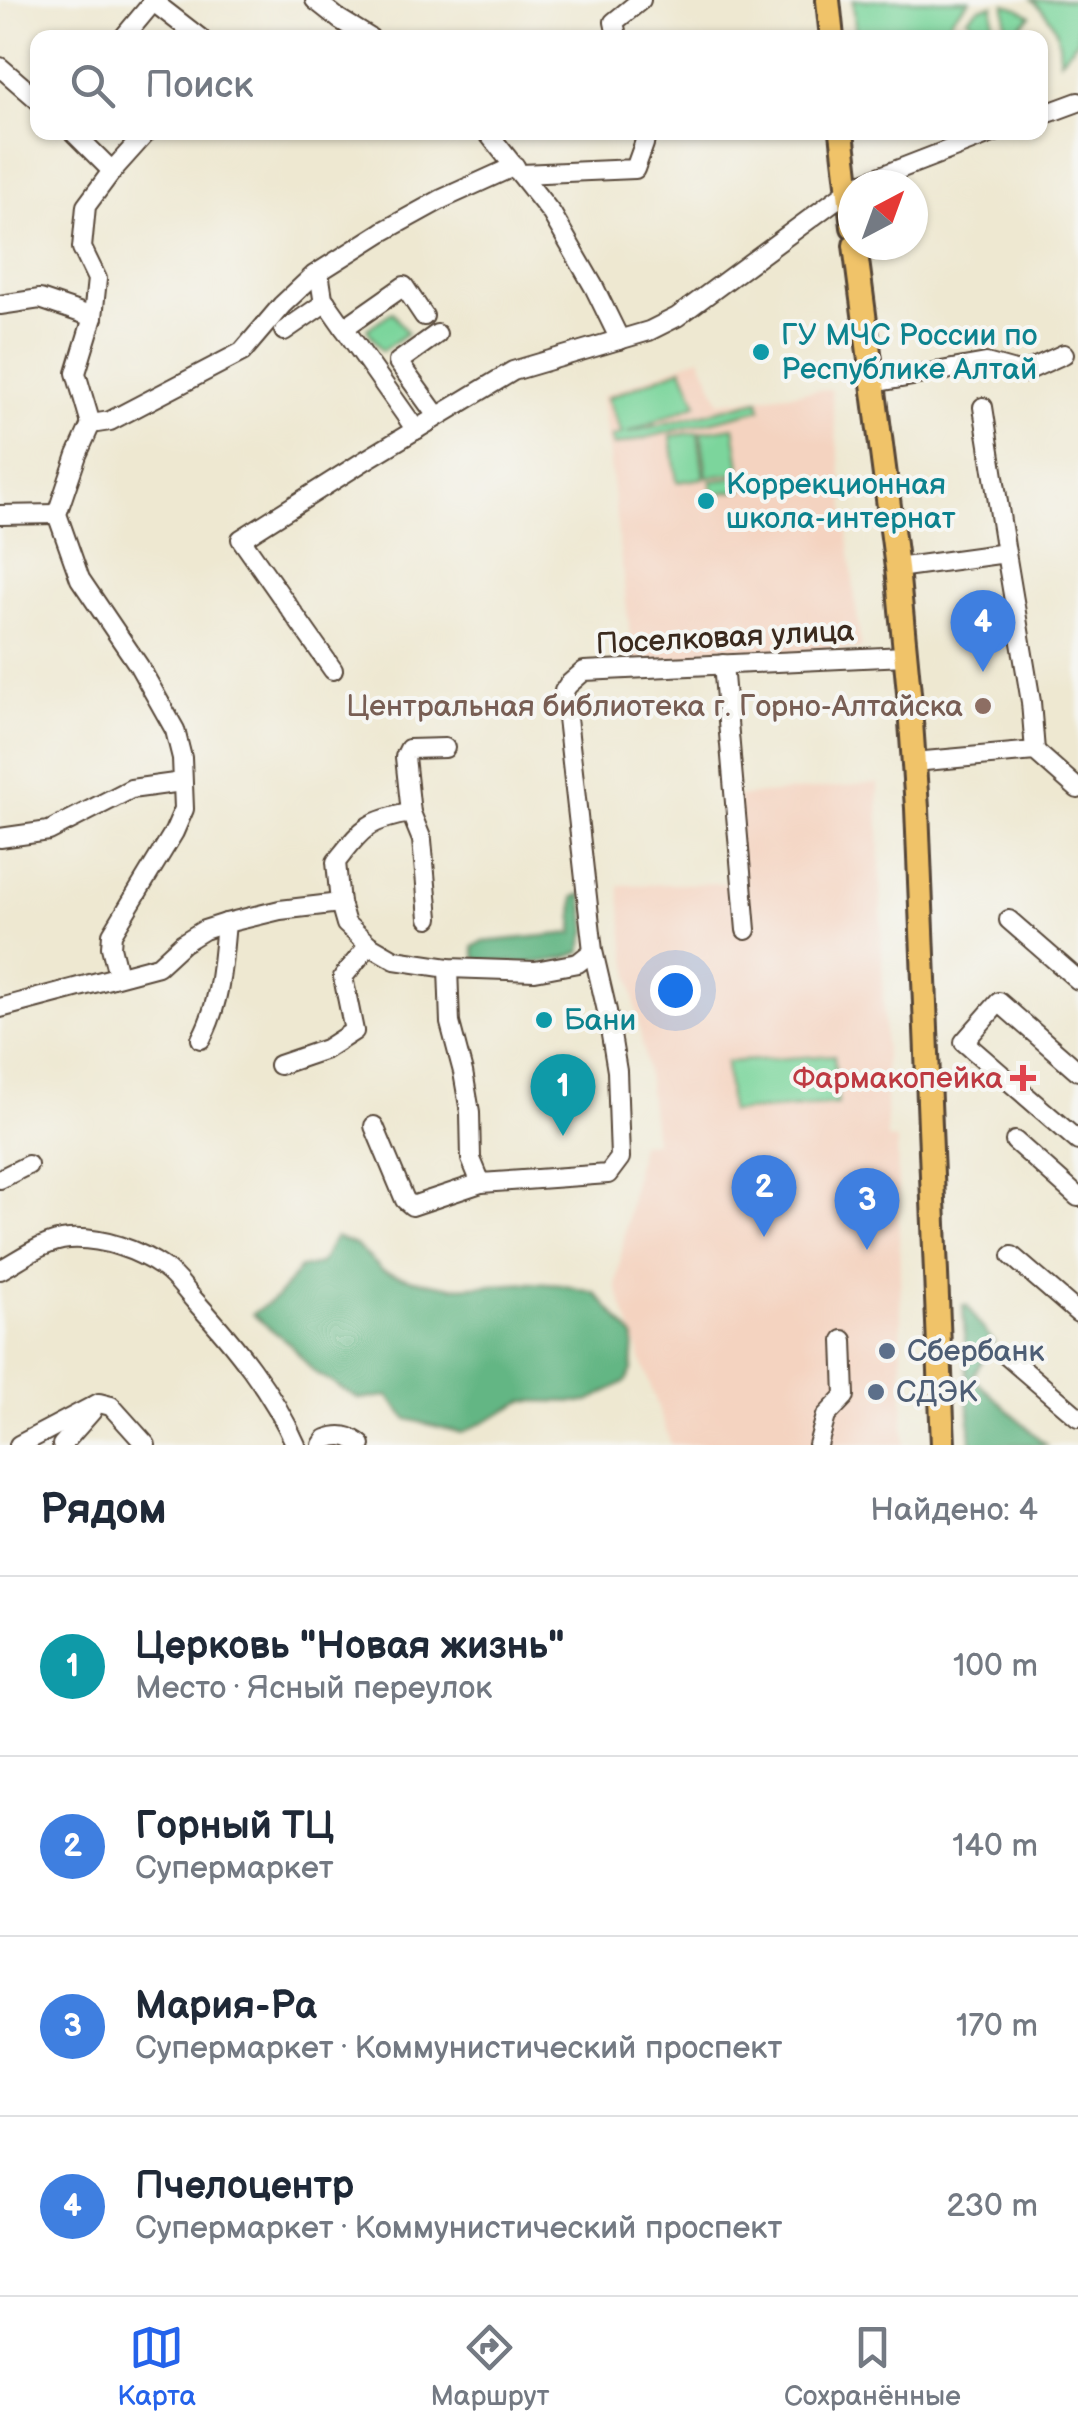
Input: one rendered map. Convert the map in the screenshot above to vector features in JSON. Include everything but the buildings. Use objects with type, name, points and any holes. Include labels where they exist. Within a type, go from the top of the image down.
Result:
[{"type":"main road","points":[[828,0],[831,30]]},
{"type":"main road","points":[[844,140],[850,170]]},
{"type":"main road","points":[[857,260],[897,568],[914,762],[943,1445]]},
{"type":"street","points":[[314,0],[357,30]]},
{"type":"street","points":[[616,30],[614,22],[641,0]]},
{"type":"street","points":[[128,30],[152,1],[190,30]]},
{"type":"street","points":[[0,67],[30,93]]},
{"type":"street","points":[[1048,114],[1077,106]]},
{"type":"street","points":[[81,140],[112,171]]},
{"type":"street","points":[[118,975],[112,934],[184,810],[182,758],[174,730],[138,666],[80,579],[58,514],[91,424],[76,373],[94,317],[97,280],[82,248],[86,206],[140,140]]},
{"type":"street","points":[[494,140],[552,214],[620,340]]},
{"type":"street","points":[[91,424],[110,422],[242,352],[282,305],[319,272],[442,199],[518,170],[635,169],[645,140]]},
{"type":"street","points":[[897,170],[974,140]]},
{"type":"street","points":[[333,670],[241,539],[513,371],[649,332],[676,317],[838,198]]},
{"type":"street","points":[[319,272],[323,298],[416,430]]},
{"type":"street","points":[[344,328],[404,286],[424,316]]},
{"type":"street","points":[[0,305],[40,299],[94,317]]},
{"type":"street","points":[[284,331],[326,302]]},
{"type":"street","points":[[437,416],[398,362],[438,334]]},
{"type":"street","points":[[873,382],[986,364],[1022,373],[1064,354]]},
{"type":"street","points":[[983,407],[1031,702],[1035,751],[1078,789]]},
{"type":"street","points":[[0,515],[58,514]]},
{"type":"street","points":[[897,568],[1006,553]]},
{"type":"street","name":"Поселковая улица","points":[[374,1126],[404,1200],[412,1206],[482,1183],[608,1174],[620,1158],[617,1071],[593,951],[564,692],[568,685],[584,671],[906,656]]},
{"type":"street","points":[[723,664],[746,930]]},
{"type":"street","points":[[429,918],[422,840],[411,812],[405,757],[409,750],[444,748]]},
{"type":"street","points":[[914,762],[1035,751]]},
{"type":"street","points":[[0,838],[49,830],[131,789],[182,782]]},
{"type":"street","points":[[411,812],[370,824],[336,862],[346,924],[370,945],[396,960],[448,968],[534,971],[578,963],[593,951]]},
{"type":"street","points":[[0,1008],[158,966],[182,943],[226,923],[280,910],[340,903]]},
{"type":"street","points":[[1009,920],[1078,980]]},
{"type":"street","points":[[201,1039],[220,988],[226,923]]},
{"type":"street","points":[[280,1065],[326,1050],[354,1032],[343,977],[370,945]]},
{"type":"street","points":[[448,968],[450,1023],[470,1112],[471,1159],[482,1183]]},
{"type":"street","points":[[1078,1071],[998,1002],[964,1042],[1078,1141]]},
{"type":"street","points":[[1015,1141],[1078,1197]]},
{"type":"street","points":[[0,1178],[28,1165]]},
{"type":"street","points":[[0,1270],[48,1243],[70,1239],[104,1242],[138,1252],[168,1270],[240,1351],[285,1420],[296,1445]]},
{"type":"street","points":[[1012,1256],[1078,1313]]},
{"type":"street","points":[[818,1445],[826,1416],[845,1396],[843,1340]]},
{"type":"street","points":[[1007,1356],[1078,1417]]},
{"type":"street","points":[[62,1445],[98,1403]]},
{"type":"street","points":[[19,1445],[98,1403],[111,1406],[146,1445]]},
{"type":"street","points":[[322,1445],[326,1438],[340,1434],[361,1445]]},
{"type":"shaded area","points":[[700,357],[720,402],[831,389],[861,649],[633,662],[602,396]]},
{"type":"shaded area","points":[[878,783],[887,1139],[897,1140],[904,1445],[671,1445],[616,1286],[640,1143],[655,1142],[619,885],[729,883],[723,798]]},
{"type":"green space","points":[[853,0],[970,0],[954,15],[946,30],[855,30]]},
{"type":"green space","points":[[1032,0],[1078,0],[1078,40],[1060,60],[1054,26]]},
{"type":"green space","points":[[1005,4],[1031,16],[1016,30],[1006,27]]},
{"type":"green space","points":[[993,5],[993,24],[980,30],[967,18],[979,8]]},
{"type":"green space","points":[[392,312],[407,333],[382,351],[367,329]]},
{"type":"green space","points":[[682,368],[697,404],[627,433],[759,400],[761,409],[613,446],[611,437],[622,434],[607,398]]},
{"type":"green space","points":[[734,427],[741,473],[707,477],[701,432]]},
{"type":"green space","points":[[698,432],[704,478],[677,482],[671,436]]},
{"type":"green space","points":[[741,477],[742,490],[713,494],[711,481]]},
{"type":"green space","points":[[582,894],[587,929],[581,952],[529,963],[476,959],[473,947],[482,942],[573,933],[574,897]]},
{"type":"green space","points":[[834,1055],[838,1104],[730,1112],[726,1062]]},
{"type":"green space","points":[[335,1237],[356,1245],[383,1271],[414,1280],[453,1287],[561,1285],[595,1293],[634,1337],[632,1370],[626,1381],[588,1402],[524,1401],[462,1433],[407,1419],[388,1396],[359,1399],[313,1371],[290,1344],[252,1314],[277,1297],[300,1268],[320,1264]]},
{"type":"green space","points":[[963,1305],[967,1305],[994,1342],[972,1377],[1046,1445],[971,1445]]},
{"type":"place","name":"ГУ МЧС России по Республике Алтай","points":[[761,352]]},
{"type":"place","name":"Коррекционная школа-интернат","points":[[706,501]]},
{"type":"place","name":"Пчелоцентр","points":[[983,672]]},
{"type":"place","name":"Центральная библиотека г. Горно-Алтайска","points":[[983,706]]},
{"type":"place","name":"Бани","points":[[544,1020]]},
{"type":"place","name":"Фармакопейка","points":[[1023,1078]]},
{"type":"place","name":"Церковь \"Новая жизнь\"","points":[[563,1136]]},
{"type":"place","name":"Горный ТЦ","points":[[764,1237]]},
{"type":"place","name":"Мария-Ра","points":[[867,1250]]},
{"type":"place","name":"Сбербанк","points":[[887,1351]]},
{"type":"place","name":"СДЭК","points":[[876,1392]]}]
